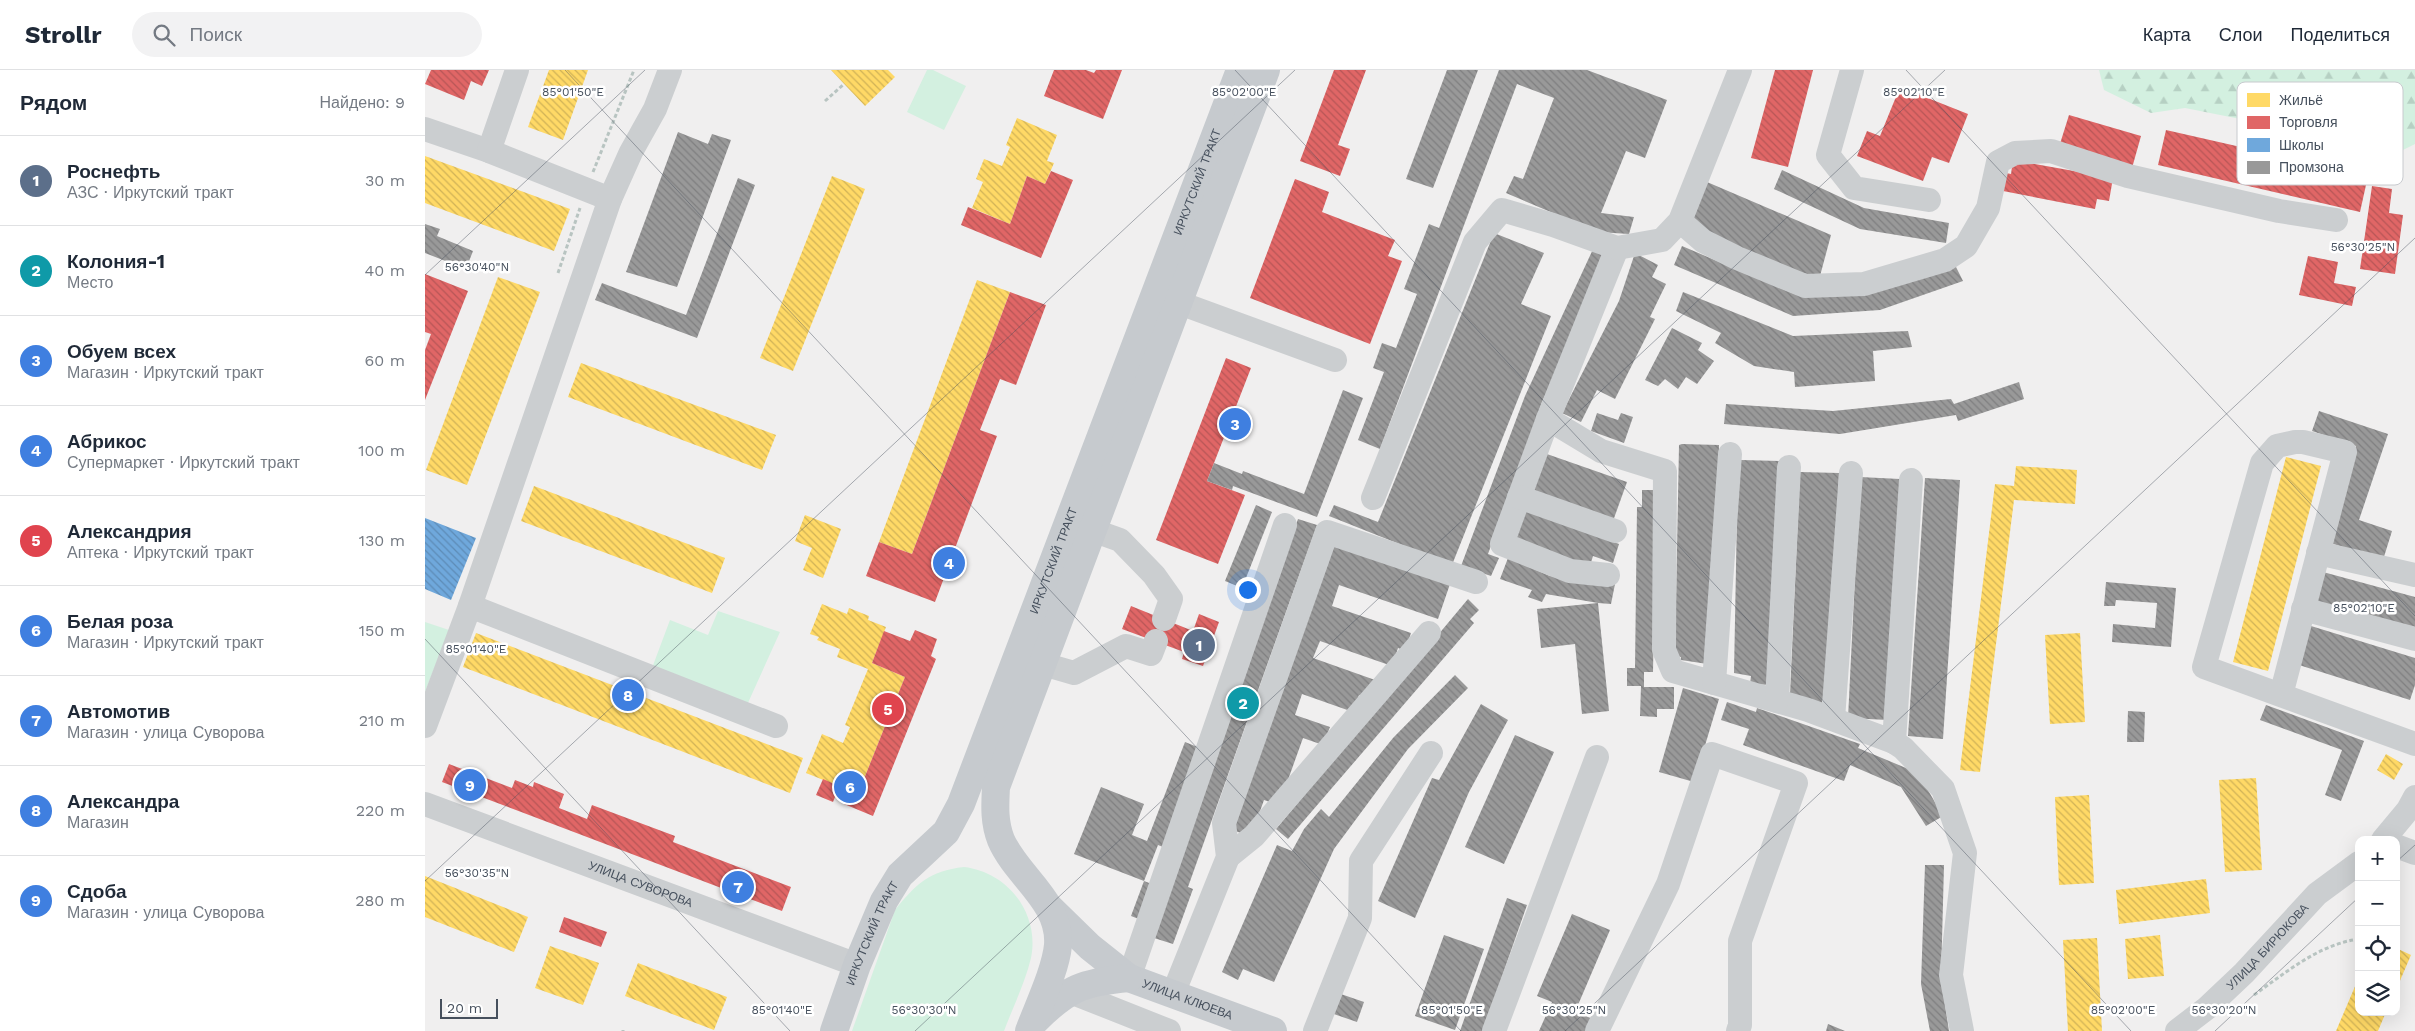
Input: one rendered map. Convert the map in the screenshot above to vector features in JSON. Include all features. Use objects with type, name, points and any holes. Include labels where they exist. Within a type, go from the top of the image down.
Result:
[{"type":"main road","name":"ИРКУТСКИЙ ТРАКТ","points":[[834,1031],[857,966],[884,900],[900,875],[945,832],[961,804],[1240,70]]},
{"type":"main road","name":"ИРКУТСКИЙ ТРАКТ","points":[[1030,1028],[1056,956],[1057,926],[1049,907],[1002,841],[995,816],[996,788],[1177,302],[1266,70]]},
{"type":"main road","name":"УЛИЦА КЛЮЕВА","points":[[1049,907],[1090,947],[1129,978],[1273,1031]]},
{"type":"main road","name":"УЛИЦА КЛЮЕВА","points":[[1030,1028],[1068,992],[1083,985],[1129,978]]},
{"type":"street","points":[[489,151],[517,70]]},
{"type":"street","points":[[425,726],[470,606],[610,199],[631,152],[655,109],[670,70]]},
{"type":"street","points":[[1373,498],[1475,242],[1502,210],[1553,225],[1617,248],[1662,240],[1680,221],[1740,70]]},
{"type":"street","points":[[1852,70],[1828,154],[1854,188],[1929,200]]},
{"type":"street","points":[[425,129],[489,151],[610,199]]},
{"type":"street","points":[[1680,221],[1703,241],[1737,258],[1805,286],[1864,284],[1945,260],[1966,246],[1988,208],[1998,162],[2015,153],[2051,151],[2128,176],[2279,211],[2336,220]]},
{"type":"street","points":[[1607,575],[1570,571],[1501,544],[1548,419],[1617,248]]},
{"type":"street","points":[[1177,302],[1335,360]]},
{"type":"street","points":[[1548,419],[1601,451],[1665,471],[1664,650],[1673,671],[1833,719],[1893,742],[1903,748],[1943,789],[1965,853],[1951,975],[1962,1031]]},
{"type":"street","points":[[2281,695],[2345,452],[2303,442],[2277,446],[2262,462],[2204,666],[2281,695],[2415,744]]},
{"type":"street","points":[[1714,683],[1730,454]]},
{"type":"street","points":[[1777,701],[1789,467]]},
{"type":"street","points":[[1833,719],[1851,473]]},
{"type":"street","points":[[1893,742],[1911,480]]},
{"type":"street","points":[[1519,497],[1615,531]]},
{"type":"street","points":[[1129,978],[1285,525]]},
{"type":"street","points":[[1092,530],[1120,540],[1154,575],[1171,600],[1164,620]]},
{"type":"street","points":[[1173,994],[1228,857],[1224,823],[1327,532],[1476,582]]},
{"type":"street","points":[[2318,553],[2415,575]]},
{"type":"street","points":[[470,606],[777,726]]},
{"type":"street","points":[[2303,610],[2415,639]]},
{"type":"street","points":[[1228,857],[1254,836],[1429,633]]},
{"type":"street","points":[[1043,664],[1074,673],[1126,646],[1151,654],[1155,641]]},
{"type":"street","points":[[1315,1031],[1360,918],[1361,861],[1431,752]]},
{"type":"street","points":[[1597,1031],[1668,884],[1712,754],[1796,783],[1740,941],[1740,1025],[1738,1031]]},
{"type":"street","points":[[1494,1031],[1597,757]]},
{"type":"street","points":[[2386,836],[2408,810],[2415,797]]},
{"type":"street","name":"УЛИЦА СУВОРОВА","points":[[425,804],[857,966]]},
{"type":"street","points":[[2400,847],[2415,853]]},
{"type":"street","name":"УЛИЦА БИРЮКОВА","points":[[2177,1031],[2207,1008],[2244,973],[2317,894],[2355,866]]},
{"type":"street","points":[[1068,992],[1137,1025],[1169,1031]]},
{"type":"path","points":[[558,273],[586,190],[634,70]]},
{"type":"path","points":[[825,102],[844,84]]},
{"type":"path","points":[[2253,996],[2285,972],[2334,944],[2353,940]]},
{"type":"green space","points":[[927,70],[933,70],[966,86],[944,130],[907,112]]},
{"type":"green space","points":[[2099,70],[2415,70],[2415,144],[2403,150],[2403,82],[2237,82],[2237,118],[2185,108],[2151,113],[2104,90]]},
{"type":"green space","points":[[718,611],[780,632],[747,705],[652,668],[670,620],[708,635]]},
{"type":"green space","points":[[425,622],[449,630],[425,692]]},
{"type":"green space","points":[[964,867],[994,877],[1007,886],[1025,911],[1031,926],[1033,942],[1031,958],[1004,1031],[852,1031],[895,910],[924,880],[941,872]]},
{"type":"building: Жильё","points":[[549,70],[588,70],[563,140],[528,127]]},
{"type":"building: Жильё","points":[[831,70],[888,70],[895,77],[865,106]]},
{"type":"building: Жильё","points":[[1017,118],[1057,135],[1047,161],[1054,163],[1045,184],[1027,176],[1010,224],[972,208],[983,182],[976,179],[984,159],[1002,166],[1010,147],[1006,145]]},
{"type":"building: Жильё","points":[[425,156],[570,209],[554,251],[425,203]]},
{"type":"building: Жильё","points":[[832,176],[865,189],[793,371],[760,358]]},
{"type":"building: Жильё","points":[[498,277],[540,292],[467,485],[426,470]]},
{"type":"building: Жильё","points":[[977,280],[1010,292],[912,554],[879,542]]},
{"type":"building: Жильё","points":[[581,363],[776,435],[762,470],[568,397]]},
{"type":"building: Жильё","points":[[2286,457],[2321,466],[2268,671],[2233,662]]},
{"type":"building: Жильё","points":[[2016,466],[2077,470],[2075,504],[2014,500],[1980,772],[1960,770],[1995,484],[2014,486]]},
{"type":"building: Жильё","points":[[534,486],[725,558],[712,593],[521,521]]},
{"type":"building: Жильё","points":[[805,515],[841,529],[823,578],[803,570],[812,548],[795,541]]},
{"type":"building: Жильё","points":[[822,604],[847,614],[849,608],[869,616],[868,620],[886,627],[872,663],[905,677],[894,704],[899,706],[892,723],[887,721],[860,789],[842,782],[841,787],[806,773],[822,734],[843,743],[850,727],[845,725],[868,669],[837,657],[840,649],[817,640],[819,637],[810,634]]},
{"type":"building: Жильё","points":[[476,633],[803,758],[790,793],[463,667]]},
{"type":"building: Жильё","points":[[2080,633],[2085,722],[2050,724],[2045,635]]},
{"type":"building: Жильё","points":[[2386,754],[2403,764],[2394,780],[2377,770]]},
{"type":"building: Жильё","points":[[2256,778],[2262,870],[2225,872],[2219,780]]},
{"type":"building: Жильё","points":[[2089,795],[2094,883],[2059,885],[2055,797]]},
{"type":"building: Жильё","points":[[425,876],[528,917],[514,952],[425,917]]},
{"type":"building: Жильё","points":[[2206,879],[2210,913],[2119,924],[2116,890]]},
{"type":"building: Жильё","points":[[2160,935],[2164,976],[2128,979],[2125,939]]},
{"type":"building: Жильё","points":[[2097,938],[2102,1031],[2068,1031],[2063,940]]},
{"type":"building: Жильё","points":[[550,946],[599,963],[583,1005],[535,988]]},
{"type":"building: Жильё","points":[[2400,950],[2411,955],[2400,981]]},
{"type":"building: Жильё","points":[[638,963],[727,997],[714,1030],[625,996]]},
{"type":"building: Жильё","points":[[2355,986],[2355,1016],[2384,1016],[2378,1031],[2336,1031]]},
{"type":"building: Торговля","points":[[431,70],[489,70],[482,86],[471,81],[464,100],[425,84]]},
{"type":"building: Торговля","points":[[1054,70],[1086,70],[1094,73],[1096,70],[1122,70],[1103,119],[1044,96]]},
{"type":"building: Торговля","points":[[1334,70],[1366,70],[1338,145],[1350,149],[1340,176],[1300,161]]},
{"type":"building: Торговля","points":[[1775,70],[1813,70],[1788,167],[1751,158]]},
{"type":"building: Торговля","points":[[1900,87],[1968,114],[1949,163],[1932,157],[1923,181],[1857,156],[1867,131],[1880,136]]},
{"type":"building: Торговля","points":[[2069,115],[2141,136],[2132,168],[2059,147]]},
{"type":"building: Торговля","points":[[2166,130],[2237,146],[2237,183],[2158,165]]},
{"type":"building: Торговля","points":[[2013,160],[2113,178],[2109,201],[2097,199],[2095,209],[2003,191],[2006,173],[2011,174]]},
{"type":"building: Торговля","points":[[1051,171],[1073,180],[1041,258],[961,225],[968,207],[1010,224],[1027,176],[1045,184]]},
{"type":"building: Торговля","points":[[1295,179],[1329,192],[1322,212],[1395,240],[1388,256],[1402,261],[1370,344],[1250,298]]},
{"type":"building: Торговля","points":[[2244,185],[2366,185],[2360,212]]},
{"type":"building: Торговля","points":[[2372,186],[2392,189],[2389,213],[2403,215],[2395,274],[2360,269]]},
{"type":"building: Торговля","points":[[2308,256],[2338,262],[2334,283],[2356,287],[2352,306],[2299,295]]},
{"type":"building: Торговля","points":[[425,274],[468,291],[425,400],[425,350],[431,334],[425,332]]},
{"type":"building: Торговля","points":[[1010,292],[1046,305],[1016,385],[1000,379],[980,430],[997,436],[935,602],[866,576],[879,542],[912,554]]},
{"type":"building: Торговля","points":[[1226,358],[1251,368],[1207,481],[1245,495],[1218,564],[1156,540]]},
{"type":"building: Торговля","points":[[1131,606],[1193,631],[1199,614],[1219,622],[1203,666],[1182,659],[1184,652],[1122,629]]},
{"type":"building: Торговля","points":[[915,630],[937,639],[931,656],[936,659],[873,816],[844,804],[846,801],[835,797],[833,802],[816,795],[823,779],[841,787],[842,782],[860,789],[887,721],[892,723],[899,706],[894,704],[905,677],[872,663],[884,631],[910,641]]},
{"type":"building: Торговля","points":[[449,764],[512,788],[515,780],[533,787],[534,782],[564,794],[559,808],[587,819],[592,805],[675,836],[673,842],[791,887],[782,911],[442,782]]},
{"type":"building: Торговля","points":[[564,917],[607,932],[601,947],[559,932]]},
{"type":"building: Школы","points":[[425,518],[476,538],[451,600],[425,589]]},
{"type":"building: Промзона","points":[[1447,70],[1478,70],[1433,188],[1406,179]]},
{"type":"building: Промзона","points":[[1499,70],[1587,70],[1667,100],[1645,158],[1626,151],[1601,213],[1634,217],[1629,234],[1598,232],[1506,193],[1514,176],[1523,179],[1554,98],[1517,84],[1380,449],[1358,440],[1384,372],[1373,368],[1382,343],[1396,348],[1417,294],[1404,289],[1429,224],[1439,228]]},
{"type":"building: Промзона","points":[[678,132],[708,144],[712,134],[731,140],[677,287],[626,272]]},
{"type":"building: Промзона","points":[[1782,170],[1864,208],[1949,223],[1946,243],[1860,229],[1774,189]]},
{"type":"building: Промзона","points":[[738,178],[755,185],[697,338],[595,300],[602,283],[686,315]]},
{"type":"building: Промзона","points":[[1707,182],[1831,235],[1820,276],[1795,272],[1688,226]]},
{"type":"building: Промзона","points":[[425,224],[440,229],[437,236],[473,251],[466,269],[425,253]]},
{"type":"building: Промзона","points":[[1494,233],[1544,253],[1521,304],[1551,316],[1452,565],[1329,516],[1334,505],[1378,522]]},
{"type":"building: Промзона","points":[[1682,246],[1797,295],[1955,265],[1963,281],[1880,310],[1793,316],[1674,265]]},
{"type":"building: Промзона","points":[[1594,247],[1610,255],[1542,402],[1488,554],[1499,558],[1491,576],[1461,566],[1525,396]]},
{"type":"building: Промзона","points":[[1635,253],[1658,265],[1652,277],[1666,284],[1650,317],[1655,319],[1615,399],[1597,390],[1581,422],[1562,413],[1619,301]]},
{"type":"building: Промзона","points":[[1683,292],[1793,336],[1908,331],[1912,347],[1873,351],[1875,381],[1795,387],[1794,372],[1754,366],[1715,343],[1721,333],[1676,311]]},
{"type":"building: Промзона","points":[[1672,328],[1702,343],[1698,350],[1714,361],[1697,384],[1686,377],[1678,389],[1665,379],[1658,386],[1645,380]]},
{"type":"building: Промзона","points":[[2019,382],[2024,399],[1958,421],[1956,415],[1840,434],[1724,424],[1726,404],[1833,411],[1951,399],[1954,404]]},
{"type":"building: Промзона","points":[[1343,390],[1363,398],[1317,517],[1233,486],[1232,490],[1207,481],[1214,463],[1242,474],[1243,471],[1304,494]]},
{"type":"building: Промзона","points":[[2319,411],[2388,434],[2359,520],[2392,531],[2383,560],[2324,541],[2356,446],[2312,431]]},
{"type":"building: Промзона","points":[[1597,413],[1618,420],[1621,413],[1633,417],[1624,443],[1591,431]]},
{"type":"building: Промзона","points":[[1679,445],[1719,445],[1714,665],[1681,660],[1681,657],[1675,656]]},
{"type":"building: Промзона","points":[[1544,453],[1627,482],[1613,521],[1530,492]]},
{"type":"building: Промзона","points":[[1738,461],[1780,461],[1772,685],[1750,684],[1751,676],[1734,673]]},
{"type":"building: Промзона","points":[[1800,472],[1839,473],[1829,700],[1822,700],[1822,703],[1790,695]]},
{"type":"building: Промзона","points":[[1860,477],[1900,479],[1888,720],[1848,718]]},
{"type":"building: Промзона","points":[[1925,478],[1960,480],[1943,739],[1908,736]]},
{"type":"building: Промзона","points":[[1642,490],[1656,490],[1653,672],[1644,672],[1644,687],[1674,687],[1674,709],[1657,709],[1657,717],[1640,716],[1641,686],[1627,686],[1627,668],[1635,668],[1637,507],[1642,507]]},
{"type":"building: Промзона","points":[[1256,505],[1272,512],[1242,588],[1225,581]]},
{"type":"building: Промзона","points":[[1523,510],[1619,544],[1613,563],[1593,556],[1589,569],[1512,542]]},
{"type":"building: Промзона","points":[[1298,519],[1317,525],[1188,887],[1193,889],[1173,944],[1154,938],[1170,880]]},
{"type":"building: Промзона","points":[[1333,543],[1450,584],[1438,619],[1339,585],[1332,606],[1411,633],[1405,651],[1398,648],[1392,666],[1320,641],[1313,658],[1375,680],[1368,698],[1359,695],[1353,712],[1302,694],[1295,715],[1330,727],[1323,745],[1303,738],[1279,805],[1264,800],[1254,828],[1247,835],[1232,830]]},
{"type":"building: Промзона","points":[[1508,558],[1550,576],[1615,584],[1611,604],[1546,594],[1542,602],[1528,597],[1532,590],[1500,579]]},
{"type":"building: Промзона","points":[[2323,572],[2415,597],[2415,630],[2315,602]]},
{"type":"building: Промзона","points":[[2106,582],[2176,588],[2171,647],[2112,642],[2113,624],[2155,628],[2157,603],[2116,600],[2115,606],[2104,606]]},
{"type":"building: Промзона","points":[[1468,599],[1479,610],[1470,619],[1474,623],[1288,839],[1276,829]]},
{"type":"building: Промзона","points":[[1598,603],[1609,711],[1582,714],[1575,644],[1541,648],[1537,609]]},
{"type":"building: Промзона","points":[[2311,626],[2415,658],[2415,685],[2410,700],[2299,665]]},
{"type":"building: Промзона","points":[[1455,675],[1468,688],[1408,749],[1334,849],[1274,982],[1243,969],[1238,980],[1222,972],[1277,845],[1292,851],[1304,829],[1321,809],[1329,817],[1393,738]]},
{"type":"building: Промзона","points":[[1683,688],[1719,699],[1694,782],[1659,772]]},
{"type":"building: Промзона","points":[[1727,702],[1756,712],[1757,708],[1860,744],[1858,748],[1918,773],[1943,816],[1926,826],[1901,787],[1850,765],[1844,781],[1743,745],[1749,729],[1721,720]]},
{"type":"building: Промзона","points":[[1481,704],[1508,720],[1469,792],[1415,918],[1378,901],[1432,778],[1439,780]]},
{"type":"building: Промзона","points":[[2266,705],[2364,741],[2341,801],[2325,795],[2342,750],[2260,720]]},
{"type":"building: Промзона","points":[[2128,711],[2145,712],[2144,742],[2127,742]]},
{"type":"building: Промзона","points":[[1515,735],[1554,752],[1504,864],[1465,847]]},
{"type":"building: Промзона","points":[[1185,742],[1200,748],[1163,847],[1158,845],[1144,881],[1074,854],[1101,787],[1144,804],[1132,835],[1147,841]]},
{"type":"building: Промзона","points":[[1925,865],[1944,865],[1941,978],[1949,1031],[1930,1031],[1921,984]]},
{"type":"building: Промзона","points":[[1144,881],[1157,886],[1144,921],[1131,916]]},
{"type":"building: Промзона","points":[[1507,898],[1527,905],[1483,1031],[1460,1031]]},
{"type":"building: Промзона","points":[[1572,914],[1610,930],[1575,1012],[1593,1019],[1588,1031],[1539,1031],[1552,1002],[1537,996]]},
{"type":"building: Промзона","points":[[1444,935],[1484,949],[1455,1030],[1415,1016]]},
{"type":"building: Промзона","points":[[1335,992],[1364,1002],[1357,1022],[1328,1012]]},
{"type":"building: Промзона","points":[[1828,1024],[1845,1031],[1826,1031]]},
{"type":"place","name":"Обуем всех","points":[[1235,424]]},
{"type":"place","name":"Абрикос","points":[[949,563]]},
{"type":"place","name":"Роснефть","points":[[1199,645]]},
{"type":"place","name":"Александра","points":[[628,695]]},
{"type":"place","name":"Колония-1","points":[[1243,703]]},
{"type":"place","name":"Александрия","points":[[888,709]]},
{"type":"place","name":"Сдоба","points":[[470,785]]},
{"type":"place","name":"Белая роза","points":[[850,787]]},
{"type":"place","name":"Автомотив","points":[[738,887]]}]
